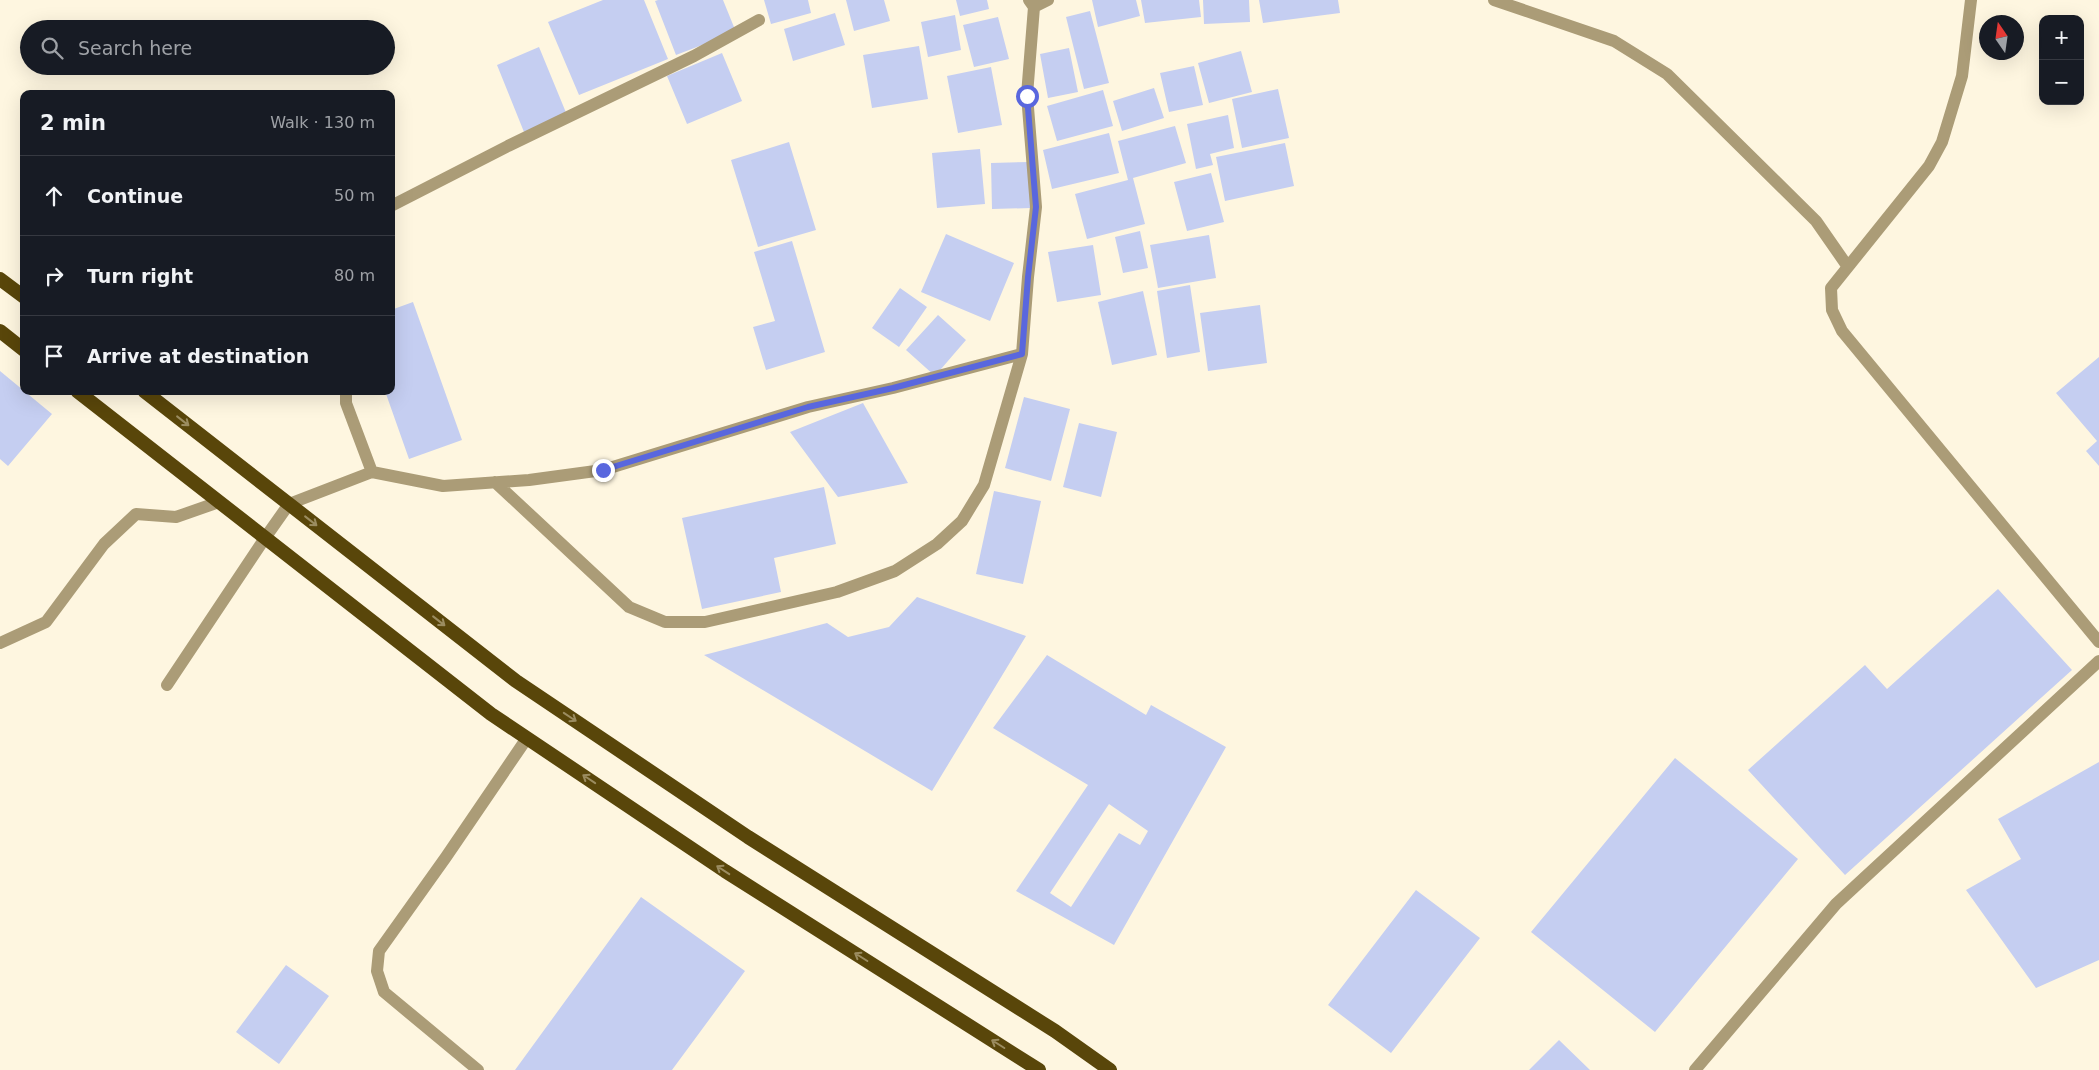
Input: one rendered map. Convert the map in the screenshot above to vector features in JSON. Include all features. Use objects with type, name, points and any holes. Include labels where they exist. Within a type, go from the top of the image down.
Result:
[{"type":"highway","points":[[0,279],[20,294]]},
{"type":"highway","points":[[0,331],[20,347]]},
{"type":"highway","points":[[82,395],[491,714],[725,871],[1039,1070]]},
{"type":"highway","points":[[149,395],[516,681],[748,837],[1055,1031],[1110,1070]]},
{"type":"street","points":[[495,482],[629,607],[664,622],[705,622],[837,592],[896,571],[937,544],[962,521],[984,485],[1022,354],[1036,207],[1027,96],[1032,4],[1048,0]]},
{"type":"street","points":[[1494,0],[1614,41],[1668,74],[1816,221],[1848,267]]},
{"type":"street","points":[[1971,0],[1962,76],[1942,142],[1929,166],[1831,288],[1832,310],[1842,331],[2099,642]]},
{"type":"street","points":[[395,204],[508,146],[694,56],[759,20]]},
{"type":"street","points":[[167,685],[289,504],[372,472],[443,486],[529,480],[603,470],[808,407],[893,388],[1022,354]]},
{"type":"street","points":[[346,395],[346,403],[372,472]]},
{"type":"street","points":[[0,643],[46,622],[104,544],[136,514],[176,517],[218,502]]},
{"type":"street","points":[[1696,1070],[1836,904],[2099,661]]},
{"type":"street","points":[[478,1070],[384,992],[377,971],[379,952],[527,738]]},
{"type":"building","points":[[603,0],[644,0],[668,59],[579,95],[548,22]]},
{"type":"building","points":[[723,0],[736,32],[676,55],[655,1]]},
{"type":"building","points":[[764,0],[808,0],[811,13],[771,24]]},
{"type":"building","points":[[846,0],[884,0],[890,21],[854,31]]},
{"type":"building","points":[[956,0],[987,0],[989,9],[960,16]]},
{"type":"building","points":[[1092,0],[1136,0],[1140,16],[1098,27]]},
{"type":"building","points":[[1141,0],[1199,0],[1201,17],[1145,23]]},
{"type":"building","points":[[1203,0],[1249,0],[1250,22],[1204,24]]},
{"type":"building","points":[[1259,0],[1338,0],[1340,13],[1263,23]]},
{"type":"building","points":[[1090,11],[1109,83],[1084,89],[1066,17]]},
{"type":"building","points":[[835,13],[845,45],[793,61],[784,29]]},
{"type":"building","points":[[955,15],[961,50],[928,57],[921,22]]},
{"type":"building","points":[[998,17],[1009,59],[974,67],[963,25]]},
{"type":"building","points":[[919,46],[928,99],[872,108],[863,55]]},
{"type":"building","points":[[539,47],[567,115],[524,132],[497,65]]},
{"type":"building","points":[[1069,48],[1078,92],[1048,98],[1040,54]]},
{"type":"building","points":[[1241,51],[1252,92],[1209,103],[1198,63]]},
{"type":"building","points":[[722,53],[742,101],[687,124],[667,76]]},
{"type":"building","points":[[1194,66],[1203,105],[1169,112],[1160,73]]},
{"type":"building","points":[[991,67],[1002,125],[958,133],[947,76]]},
{"type":"building","points":[[1154,88],[1164,118],[1122,131],[1113,101]]},
{"type":"building","points":[[1278,89],[1289,138],[1242,148],[1232,99]]},
{"type":"building","points":[[1103,90],[1113,126],[1057,141],[1047,106]]},
{"type":"building","points":[[1228,115],[1234,148],[1210,154],[1213,165],[1196,169],[1187,124]]},
{"type":"building","points":[[1175,126],[1186,163],[1133,178],[1145,224],[1087,239],[1075,194],[1128,180],[1118,141]]},
{"type":"building","points":[[1109,133],[1119,173],[1052,189],[1043,150]]},
{"type":"building","points":[[789,142],[816,230],[758,247],[731,160]]},
{"type":"building","points":[[1285,143],[1294,186],[1225,201],[1216,157]]},
{"type":"building","points":[[980,149],[985,204],[937,208],[932,153]]},
{"type":"building","points":[[1030,162],[1031,208],[992,209],[991,163]]},
{"type":"building","points":[[1211,173],[1224,222],[1187,231],[1174,182]]},
{"type":"building","points":[[1140,231],[1148,268],[1123,273],[1115,237]]},
{"type":"building","points":[[946,234],[1014,263],[990,321],[921,292]]},
{"type":"building","points":[[1209,235],[1216,278],[1158,288],[1150,245]]},
{"type":"building","points":[[792,241],[825,352],[766,370],[753,327],[775,321],[754,252]]},
{"type":"building","points":[[1093,245],[1101,295],[1057,302],[1048,252]]},
{"type":"building","points":[[1190,285],[1200,352],[1167,358],[1157,291]]},
{"type":"building","points":[[900,288],[927,307],[899,347],[872,328]]},
{"type":"building","points":[[1143,291],[1157,355],[1112,365],[1098,302]]},
{"type":"building","points":[[413,302],[462,440],[409,459],[386,395],[395,395],[395,309]]},
{"type":"building","points":[[1260,305],[1267,363],[1208,371],[1200,313]]},
{"type":"building","points":[[938,315],[966,340],[935,376],[906,350]]},
{"type":"building","points":[[2099,357],[2099,466],[2086,451],[2097,441],[2056,393]]},
{"type":"building","points":[[0,371],[20,388],[20,395],[29,395],[52,414],[8,466],[0,459]]},
{"type":"building","points":[[1024,397],[1070,409],[1051,481],[1005,468]]},
{"type":"building","points":[[863,403],[908,483],[838,497],[790,432]]},
{"type":"building","points":[[1079,423],[1117,432],[1101,497],[1063,487]]},
{"type":"building","points":[[824,487],[836,544],[774,558],[781,592],[702,609],[682,518]]},
{"type":"building","points":[[994,491],[1041,501],[1023,584],[976,574]]},
{"type":"building","points":[[1998,589],[2072,670],[1845,875],[1748,770],[1865,665],[1887,689]]},
{"type":"building","points":[[917,597],[1026,636],[932,791],[704,655],[827,623],[848,637],[889,627]]},
{"type":"building","points":[[1047,655],[1146,715],[1151,705],[1226,747],[1114,945],[1016,891],[1088,785],[993,728]],"holes":[[[1109,804],[1148,831],[1140,845],[1119,833],[1071,907],[1050,893]]]},
{"type":"building","points":[[1675,758],[1798,859],[1655,1032],[1531,932]]},
{"type":"building","points":[[2099,762],[2099,960],[2036,988],[1966,890],[2021,859],[1998,819]]},
{"type":"building","points":[[1416,890],[1480,938],[1391,1053],[1328,1005]]},
{"type":"building","points":[[641,897],[745,971],[672,1070],[515,1070]]},
{"type":"building","points":[[286,965],[329,996],[279,1064],[236,1032]]},
{"type":"building","points":[[1559,1040],[1590,1070],[1529,1070]]},
{"type":"route","points":[[603,470],[808,407],[893,388],[1022,354],[1036,207],[1027,96]]}]
